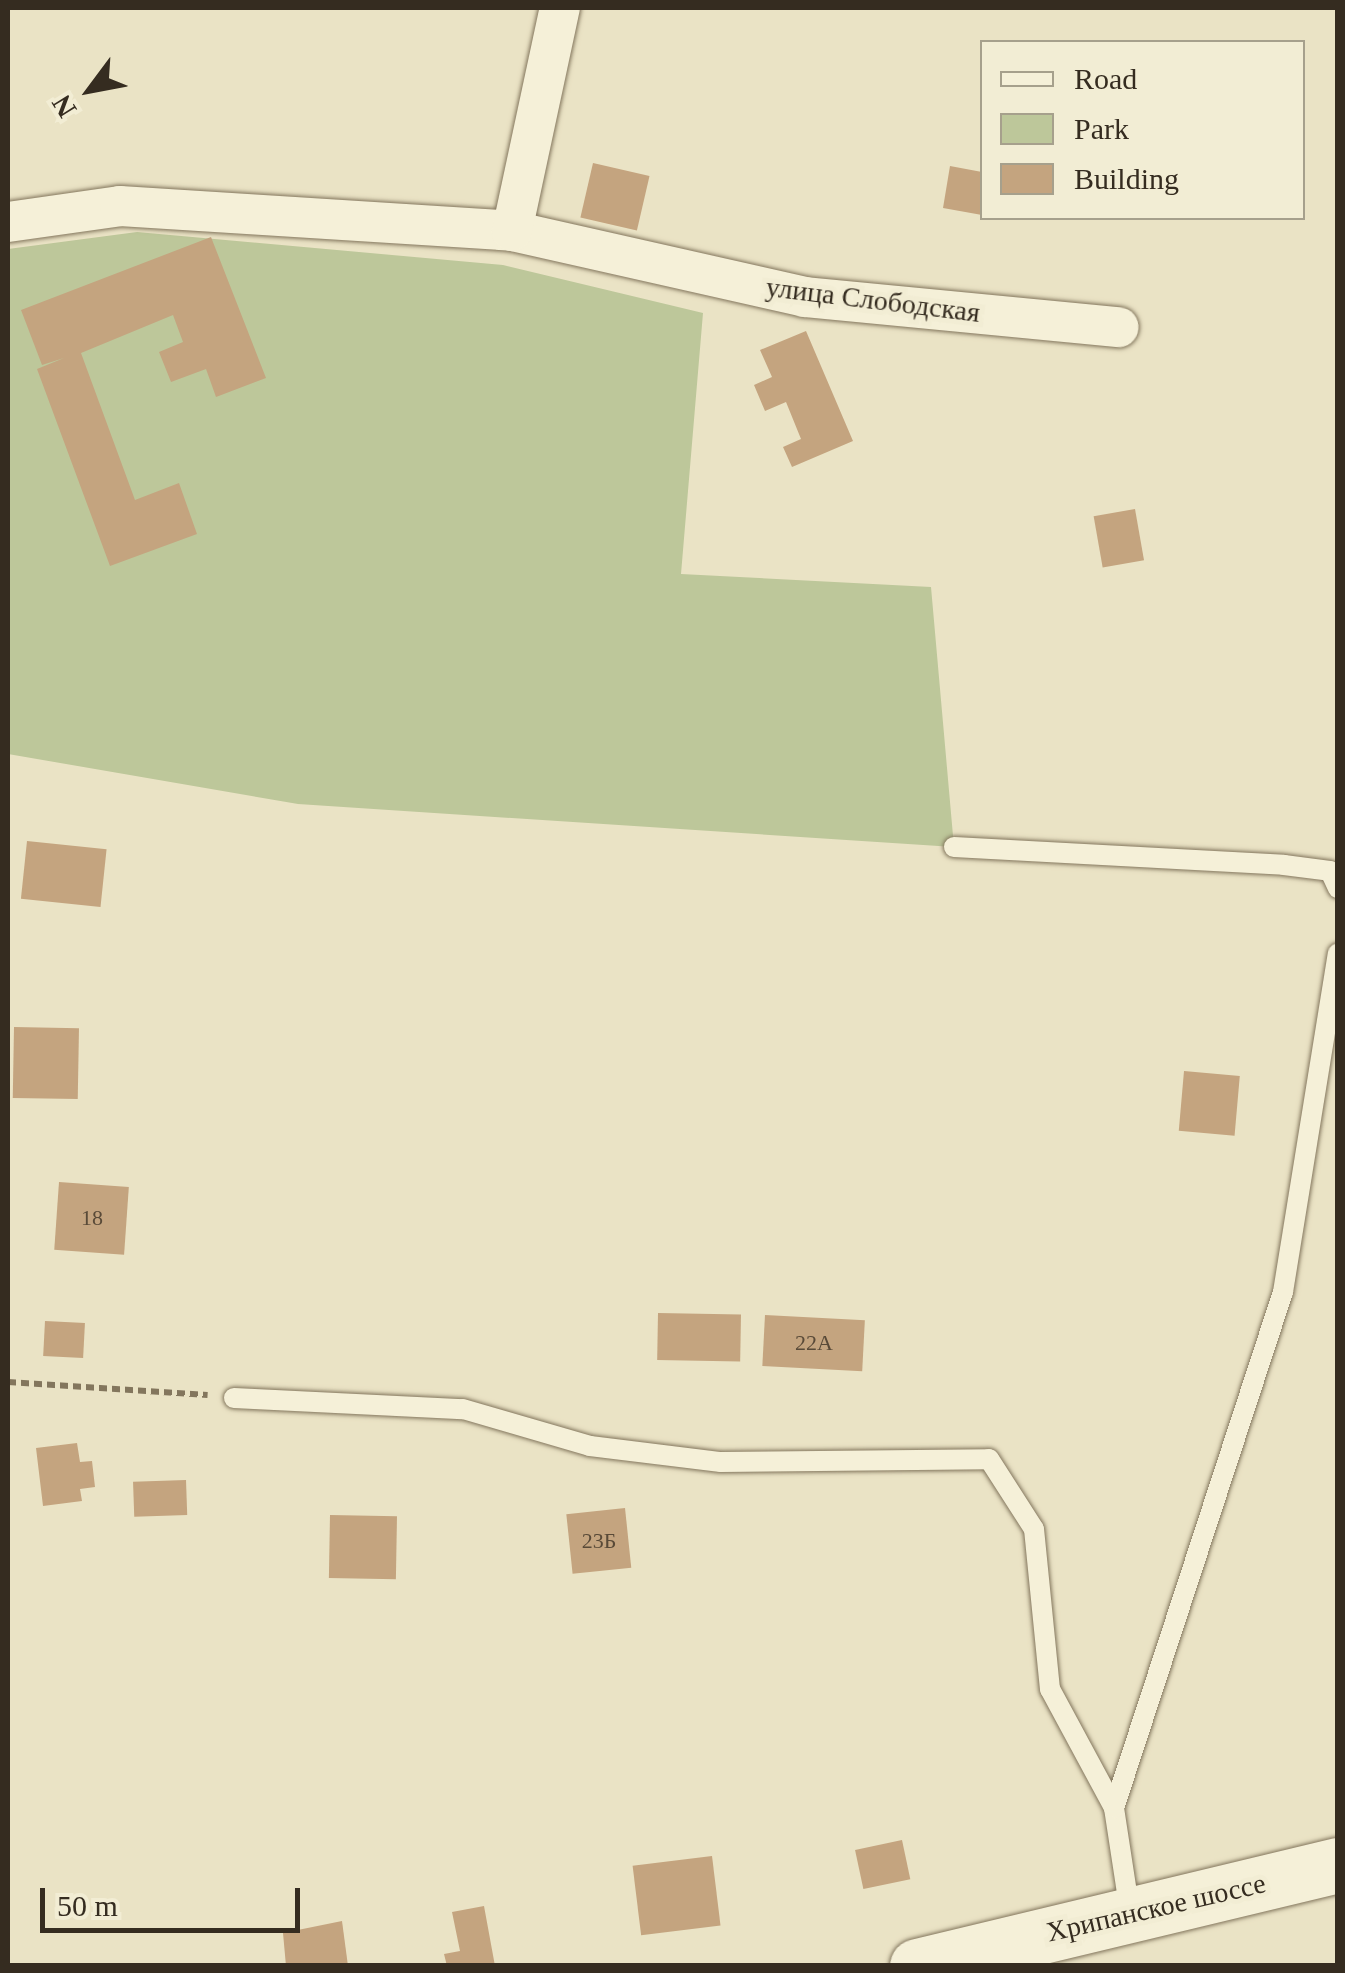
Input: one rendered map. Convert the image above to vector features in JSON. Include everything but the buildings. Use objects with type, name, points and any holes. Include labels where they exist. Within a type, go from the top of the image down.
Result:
[{"type":"main road","name":"Хрипанское шоссе","points":[[917,1966],[1338,1865]]},
{"type":"street","points":[[512,231],[560,8]]},
{"type":"street","name":"улица Слободская","points":[[8,222],[120,206],[512,231],[805,297],[1119,327]]},
{"type":"lane","points":[[954,847],[1284,865],[1330,871],[1338,888]]},
{"type":"lane","points":[[1114,1808],[1283,1292],[1338,953]]},
{"type":"lane","points":[[234,1398],[463,1409],[590,1446],[721,1462],[989,1459],[1034,1529],[1050,1689],[1114,1808],[1130,1914]]},
{"type":"path","points":[[8,1382],[234,1398]]},
{"type":"green space","points":[[137,232],[503,265],[703,313],[681,574],[931,587],[954,847],[298,804],[8,754],[8,249]]}]
